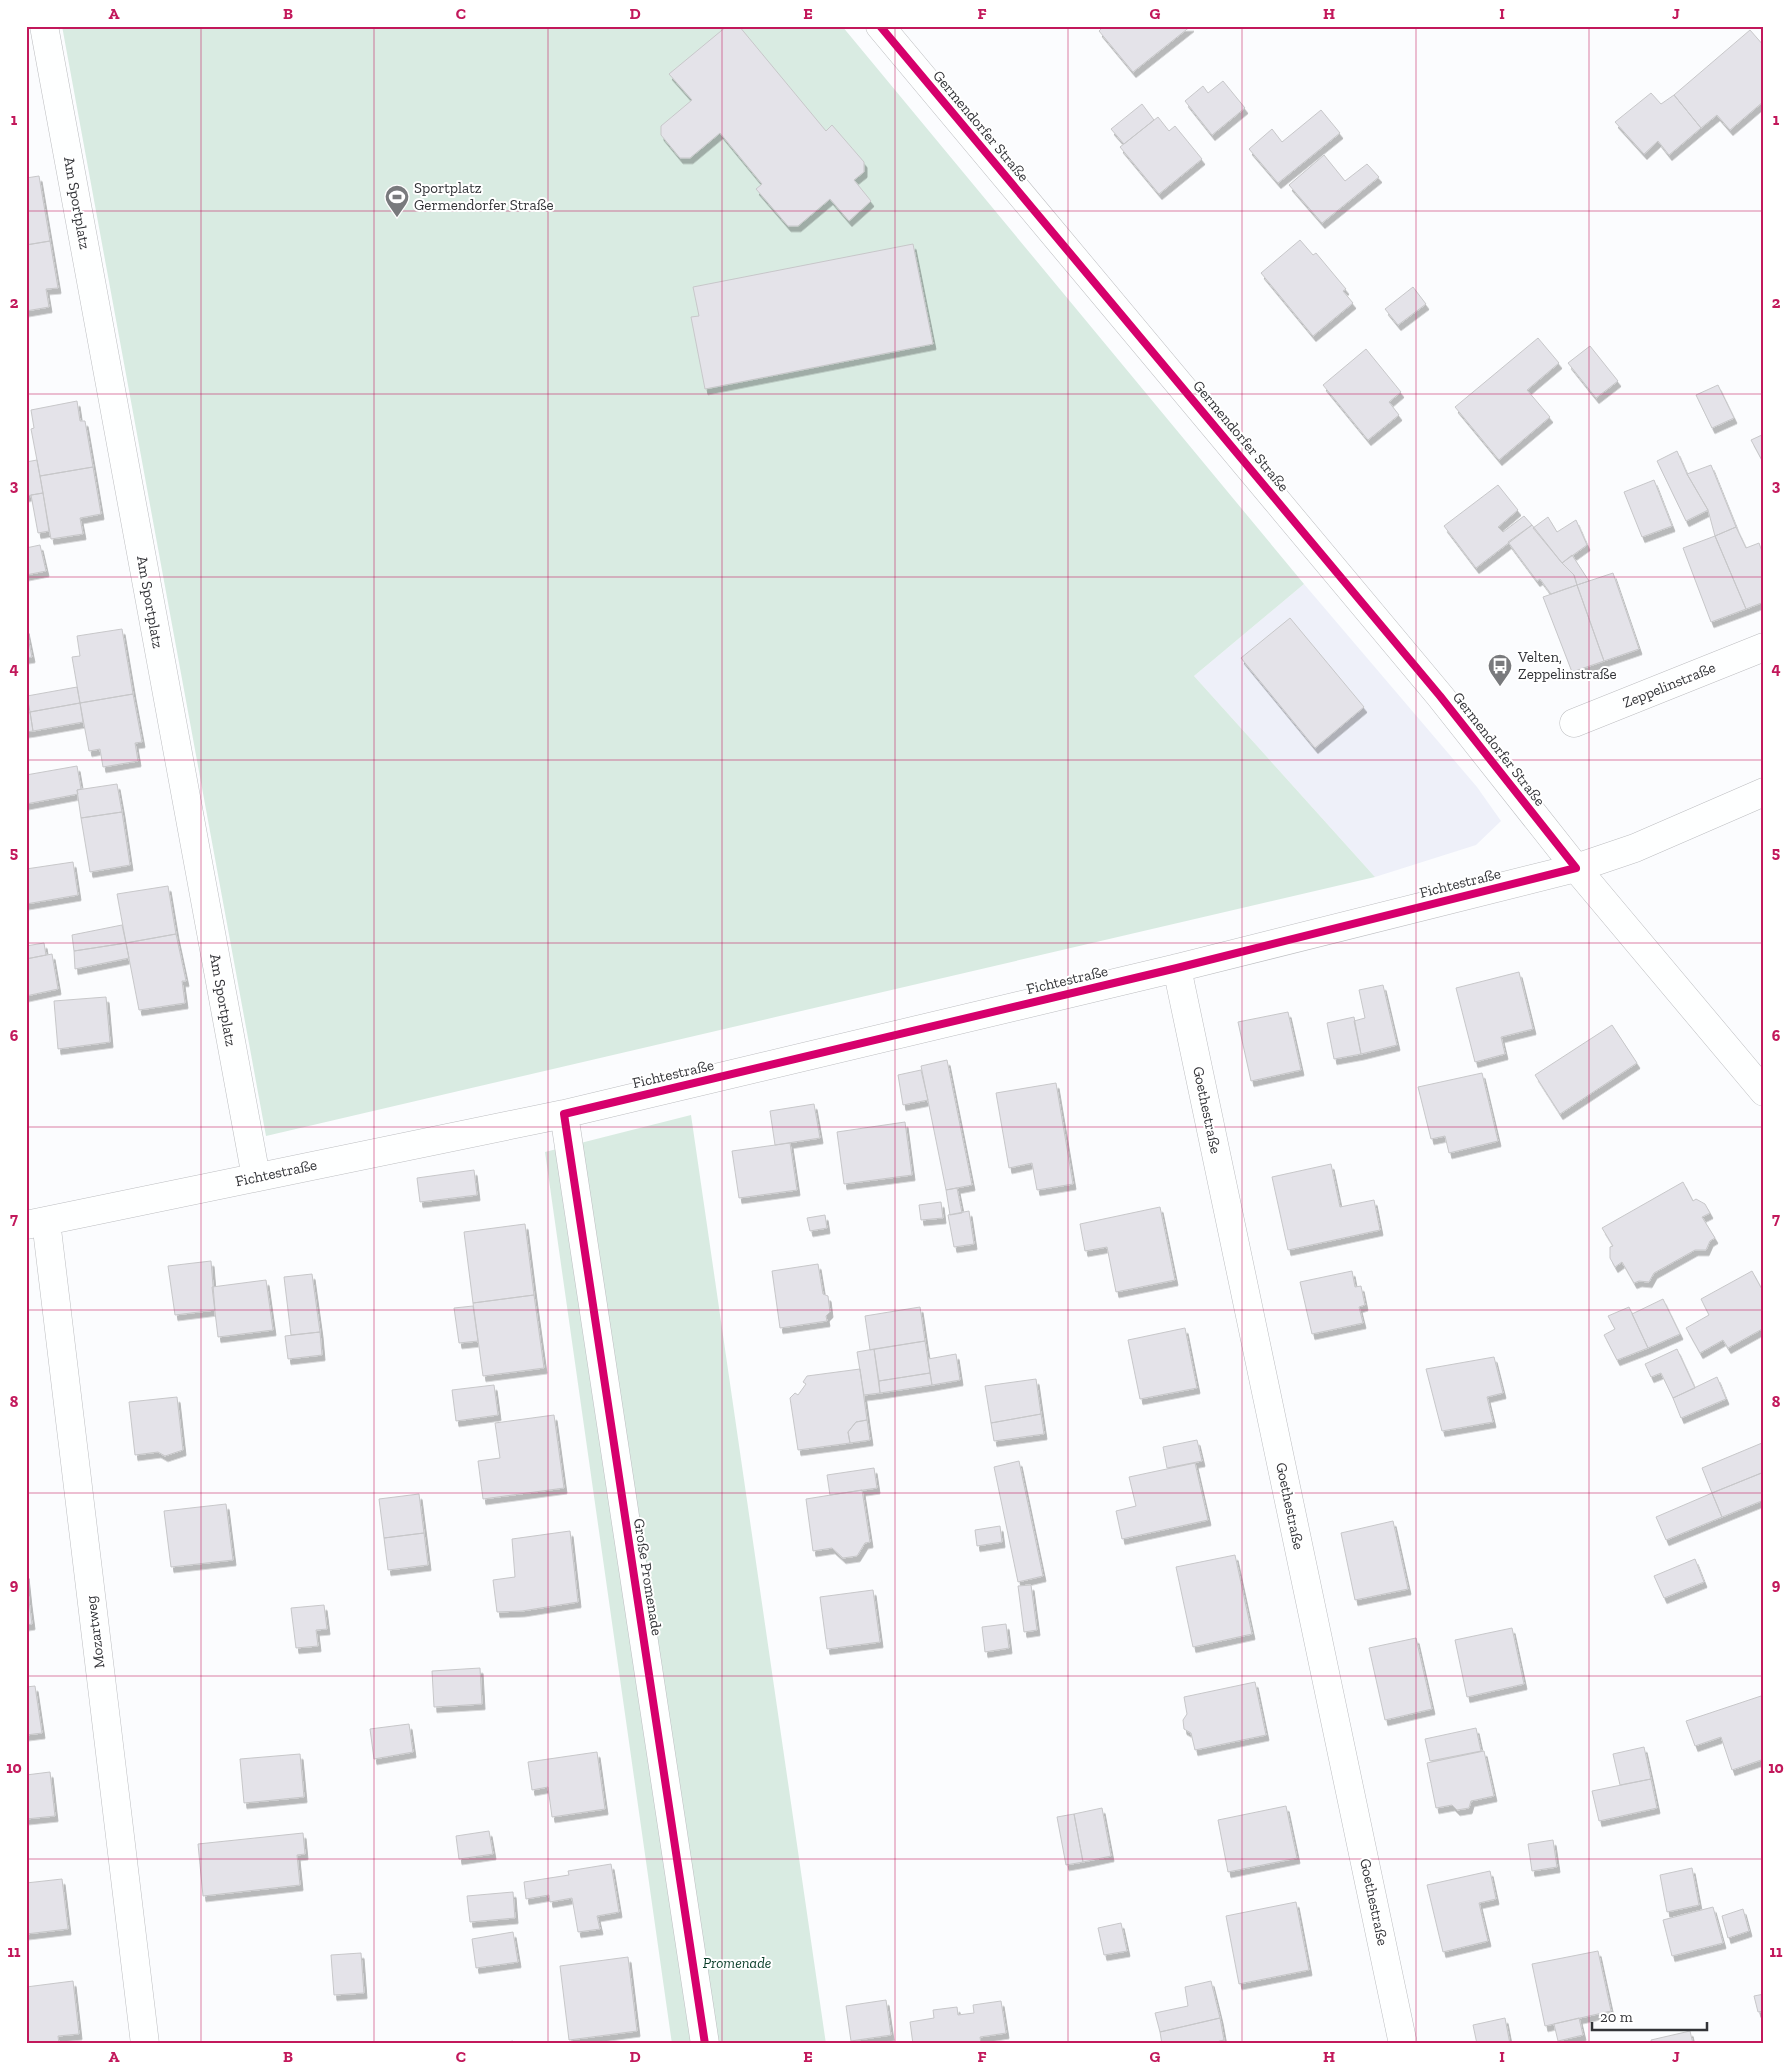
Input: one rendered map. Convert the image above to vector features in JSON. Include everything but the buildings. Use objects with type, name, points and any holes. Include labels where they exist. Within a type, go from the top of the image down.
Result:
[{"type":"street","name":"Am Sportplatz","points":[[44,26],[256,1177]]},
{"type":"street","name":"Germendorfer Straße","points":[[880,26],[1440,696],[1576,868],[1764,1092]]},
{"type":"street","name":"Zeppelinstraße","points":[[1574,722],[1764,647]]},
{"type":"street","points":[[1576,868],[1635,848],[1764,792]]},
{"type":"street","name":"Fichtestraße","points":[[36,1223],[564,1114],[1177,968],[1576,868]]},
{"type":"street","name":"Goethestraße","points":[[1177,968],[1403,2044]]},
{"type":"street","name":"Große Promenade","points":[[564,1114],[705,2044]]},
{"type":"street","name":"Mozartweg","points":[[36,1223],[145,2044]]},
{"type":"shaded area","points":[[1304,584],[1477,787],[1501,821],[1476,845],[1375,877],[1194,676]]},
{"type":"green space","points":[[62,26],[842,26],[1304,584],[1194,676],[1375,877],[266,1136]]},
{"type":"green space","name":"Promenade","points":[[691,1115],[826,2044],[672,2044],[545,1152]]},
{"type":"cycle path","points":[[705,2044],[564,1114],[1177,968],[1576,868],[1440,696],[880,26]]},
{"type":"place","name":"Sportplatz Germendorfer Straße","points":[[397,218]]},
{"type":"place","name":"Velten, Zeppelinstraße","points":[[1500,687]]}]
